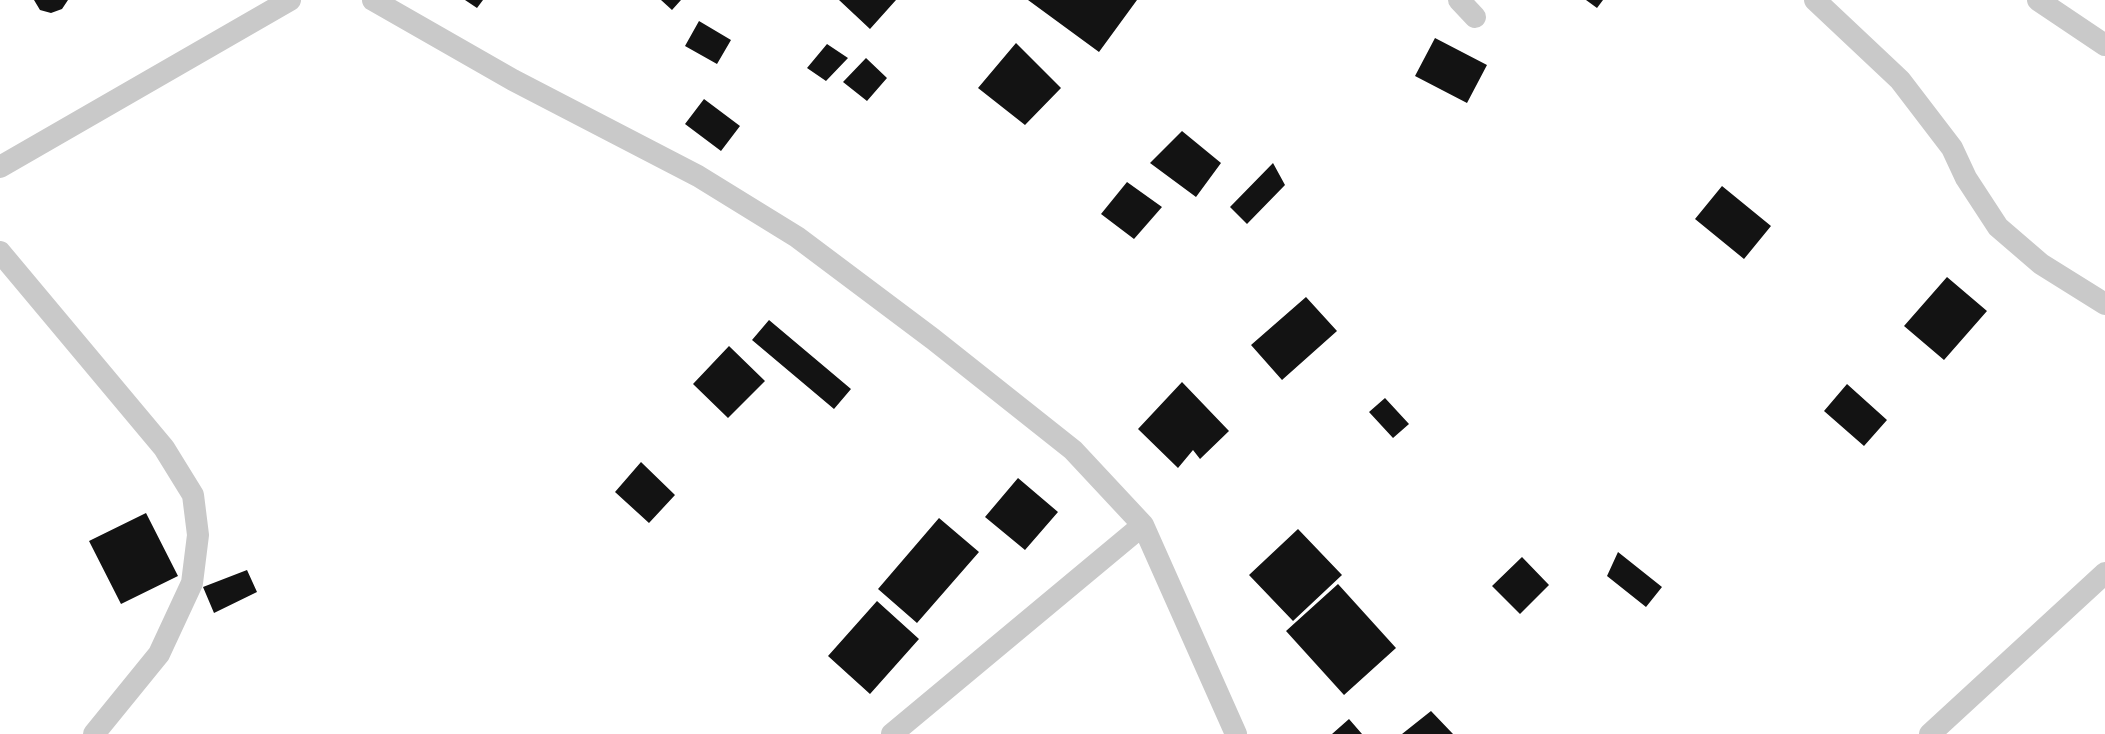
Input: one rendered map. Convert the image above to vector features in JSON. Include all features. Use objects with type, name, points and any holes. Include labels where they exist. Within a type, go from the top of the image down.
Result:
[{"type":"street","points":[[0,167],[290,0]]},
{"type":"street","points":[[373,0],[513,80],[698,176],[797,237],[933,339],[1073,450],[1143,525],[1236,734]]},
{"type":"street","points":[[1459,0],[1475,17]]},
{"type":"street","points":[[1815,0],[1900,80],[1952,148],[1966,178],[1998,227],[2041,264],[2105,304]]},
{"type":"street","points":[[2038,0],[2105,45]]},
{"type":"street","points":[[0,252],[164,448],[193,495],[198,535],[192,583],[159,654],[94,734]]},
{"type":"street","points":[[892,734],[1143,525]]},
{"type":"street","points":[[1930,734],[2105,573]]},
{"type":"building","points":[[34,0],[68,0],[62,9],[51,13],[40,10]]},
{"type":"building","points":[[465,0],[483,0],[477,8]]},
{"type":"building","points":[[661,0],[681,0],[672,10]]},
{"type":"building","points":[[839,0],[896,0],[870,29]]},
{"type":"building","points":[[1028,0],[1137,0],[1099,52]]},
{"type":"building","points":[[1586,0],[1603,0],[1597,8]]},
{"type":"building","points":[[699,21],[731,40],[717,64],[685,46]]},
{"type":"building","points":[[1435,38],[1487,65],[1467,103],[1415,76]]},
{"type":"building","points":[[1016,43],[1061,88],[1025,125],[978,88]]},
{"type":"building","points":[[827,44],[848,58],[826,81],[807,68]]},
{"type":"building","points":[[866,58],[887,78],[867,101],[843,82]]},
{"type":"building","points":[[704,99],[740,126],[721,151],[685,124]]},
{"type":"building","points":[[1182,131],[1221,163],[1196,197],[1150,163]]},
{"type":"building","points":[[1273,163],[1285,185],[1247,224],[1230,207]]},
{"type":"building","points":[[1127,182],[1162,207],[1134,239],[1101,214]]},
{"type":"building","points":[[1722,186],[1771,226],[1744,259],[1695,219]]},
{"type":"building","points":[[1947,277],[1987,311],[1944,360],[1904,326]]},
{"type":"building","points":[[1306,297],[1337,331],[1282,380],[1251,345]]},
{"type":"building","points":[[769,320],[851,389],[834,409],[752,340]]},
{"type":"building","points":[[729,346],[765,381],[728,418],[693,384]]},
{"type":"building","points":[[1182,382],[1229,431],[1200,459],[1193,450],[1178,468],[1138,429]]},
{"type":"building","points":[[1847,384],[1887,420],[1864,446],[1824,411]]},
{"type":"building","points":[[1385,398],[1409,424],[1393,438],[1369,412]]},
{"type":"building","points":[[641,462],[675,495],[649,523],[615,492]]},
{"type":"building","points":[[1018,478],[1058,512],[1025,550],[985,517]]},
{"type":"building","points":[[146,513],[178,576],[121,604],[89,541]]},
{"type":"building","points":[[939,518],[979,552],[917,623],[878,589]]},
{"type":"building","points":[[1298,529],[1342,575],[1293,621],[1249,575]]},
{"type":"building","points":[[1618,552],[1662,587],[1646,607],[1607,576]]},
{"type":"building","points":[[1522,557],[1549,585],[1520,614],[1492,586]]},
{"type":"building","points":[[247,570],[257,592],[214,613],[203,587]]},
{"type":"building","points":[[1338,584],[1396,648],[1344,695],[1286,631]]},
{"type":"building","points":[[877,601],[919,639],[870,694],[828,656]]},
{"type":"building","points":[[1431,711],[1453,734],[1402,734]]},
{"type":"building","points":[[1349,719],[1362,734],[1332,734]]}]
